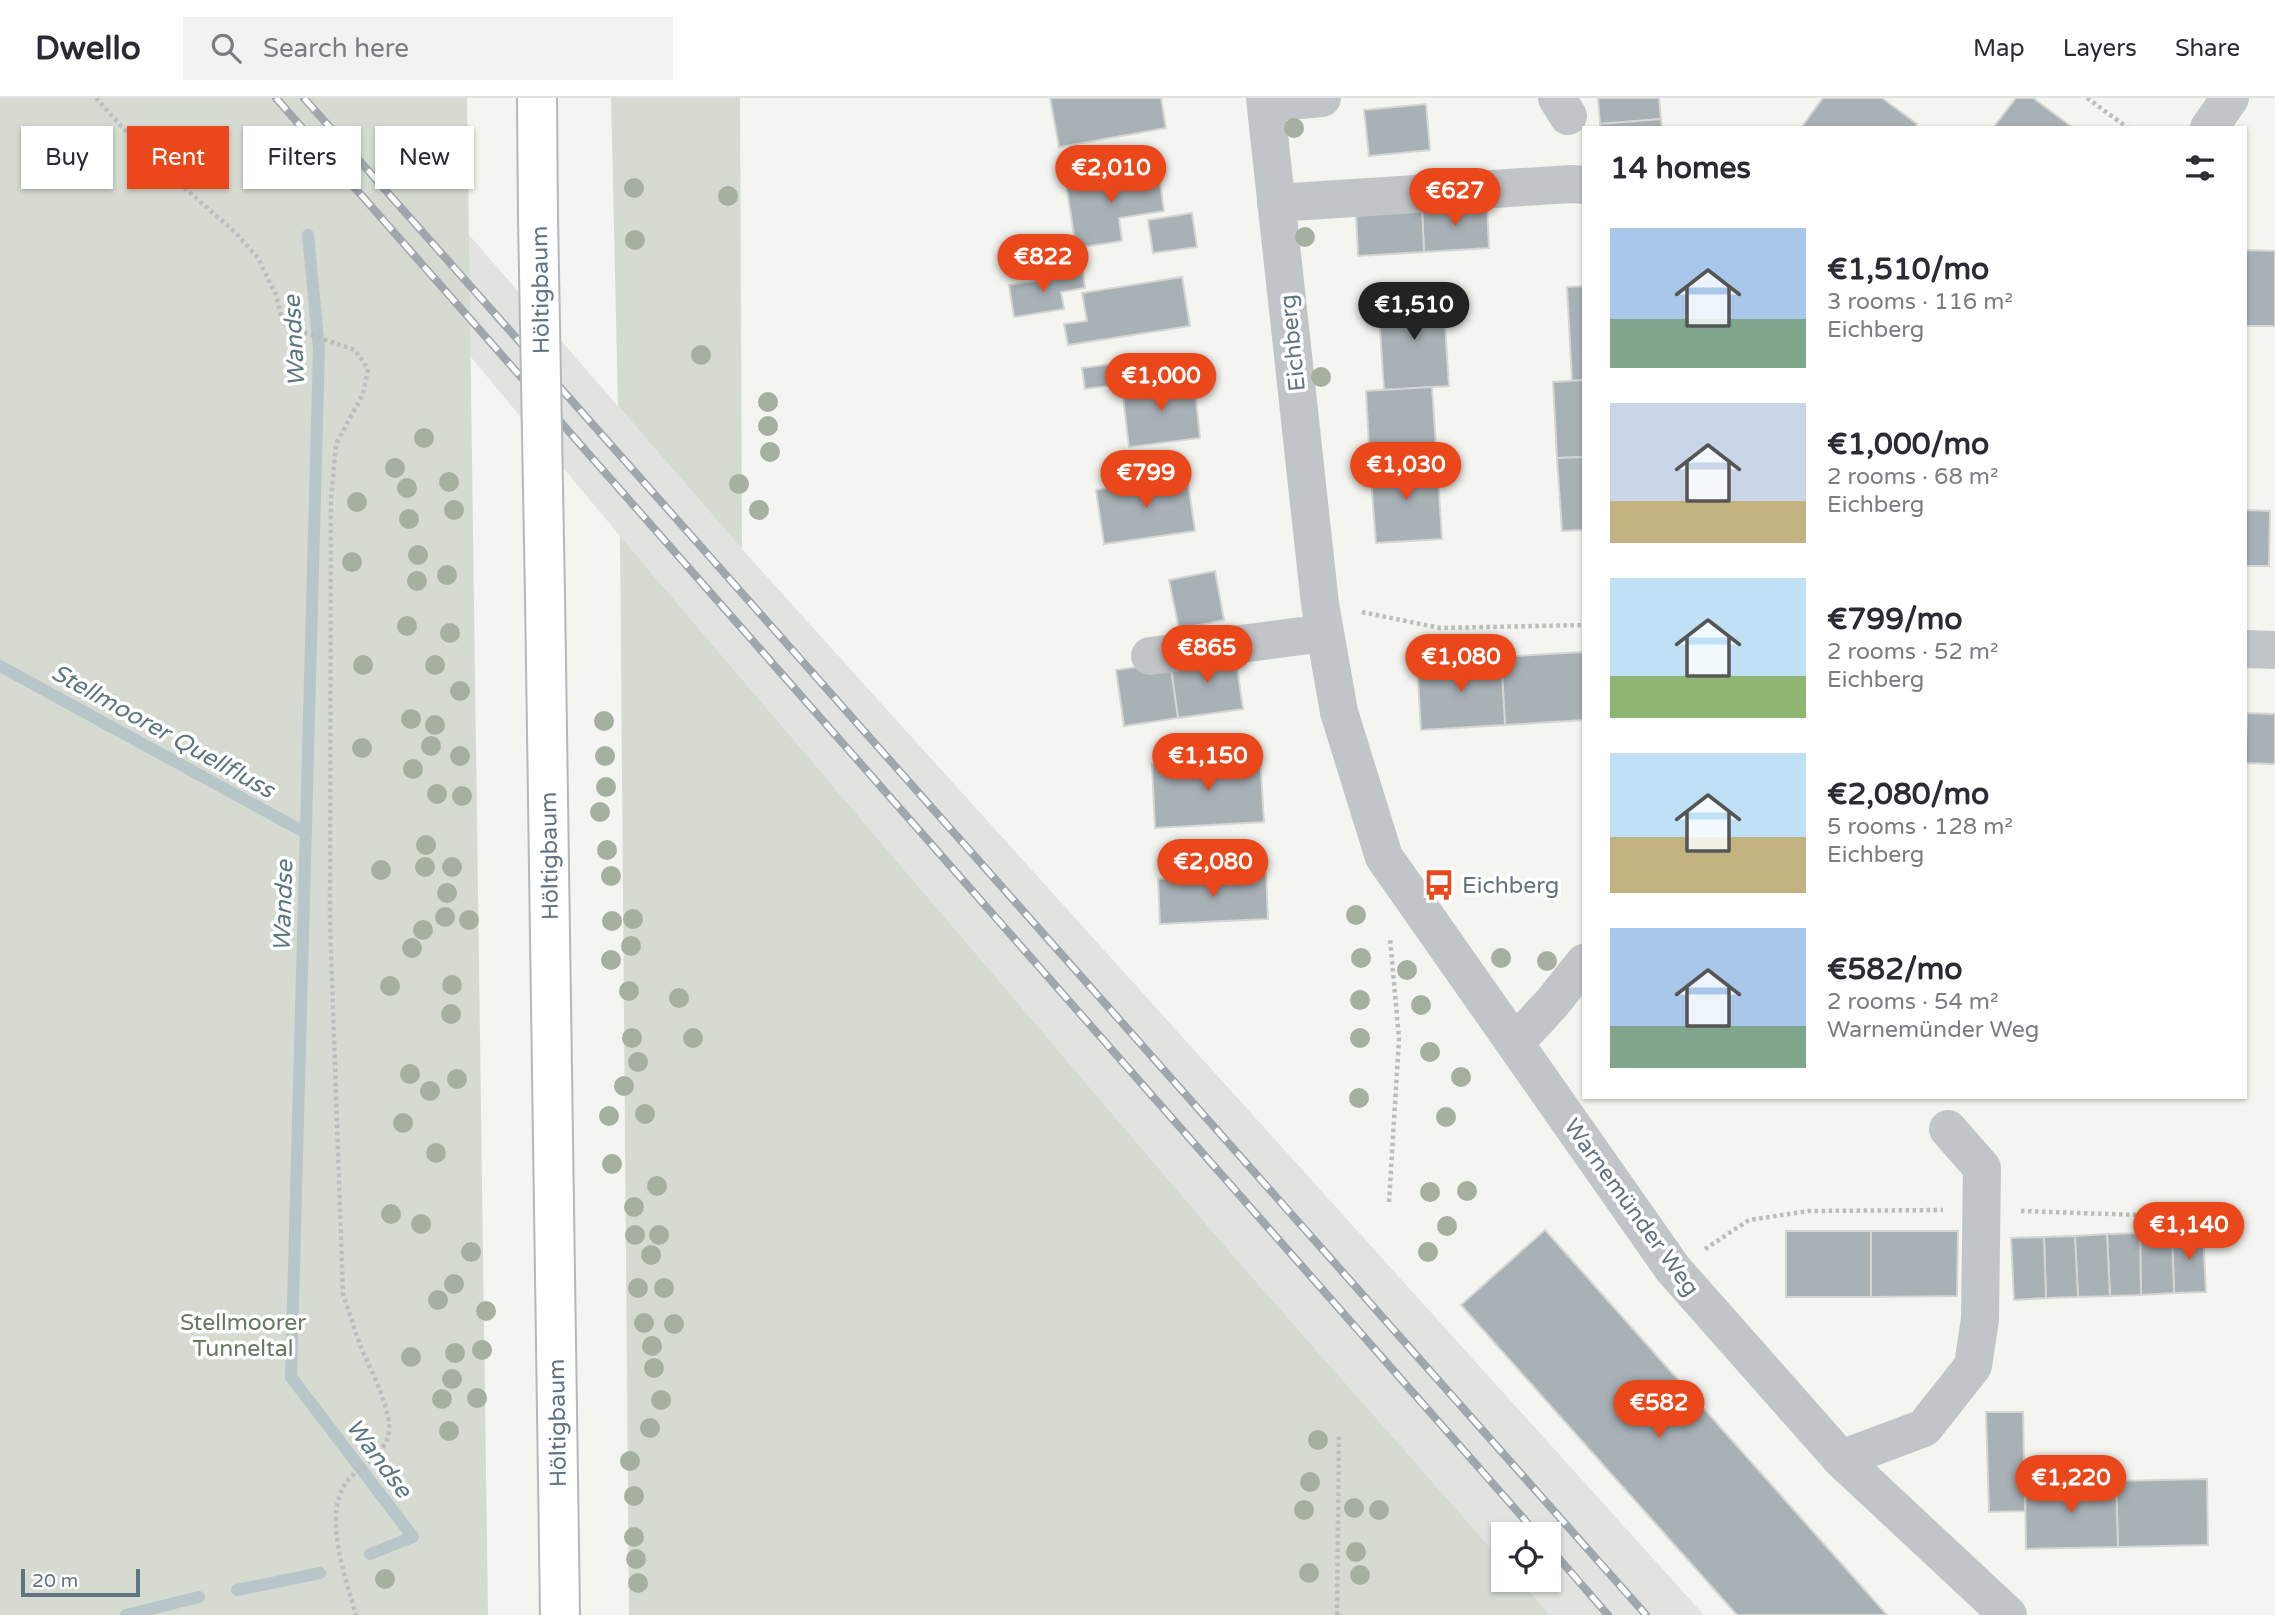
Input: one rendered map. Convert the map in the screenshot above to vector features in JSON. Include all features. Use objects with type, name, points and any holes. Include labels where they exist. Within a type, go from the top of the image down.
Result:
[{"type":"main road","name":"Höltigbaum","points":[[537,98],[559,1615]]},
{"type":"street","points":[[1266,101],[1322,98]]},
{"type":"street","points":[[2210,126],[2230,98]]},
{"type":"street","name":"Eichberg","points":[[1266,101],[1324,633],[1339,712],[1384,857],[1514,1043]]},
{"type":"street","points":[[1276,204],[1396,194],[1582,185]]},
{"type":"street","points":[[1150,656],[1324,633]]},
{"type":"street","points":[[2247,649],[2275,650]]},
{"type":"street","points":[[1514,1043],[1552,1003],[1582,966]]},
{"type":"street","name":"Warnemünder Weg","points":[[1514,1043],[1673,1269],[1841,1460],[2008,1615]]},
{"type":"street","points":[[1841,1460],[1924,1428],[1973,1366],[1980,1319],[1982,1167],[1948,1129]]},
{"type":"path","points":[[96,98],[148,156],[236,233],[258,258],[276,295],[283,324],[355,350],[368,369],[363,394],[337,444],[331,499],[330,922],[343,1294],[386,1406],[388,1436],[377,1453],[347,1481],[337,1507],[338,1549],[356,1615]]},
{"type":"path","points":[[2087,98],[2125,126]]},
{"type":"path","points":[[1358,611],[1440,628],[1582,625]]},
{"type":"path","points":[[1389,1202],[1399,1039],[1390,935]]},
{"type":"path","points":[[1673,1269],[1749,1220],[1809,1211],[1981,1210],[2168,1216]]},
{"type":"path","points":[[1337,1615],[1339,1436]]},
{"type":"shaded area","points":[[350,98],[375,127],[375,154]]},
{"type":"shaded area","points":[[391,189],[429,189],[742,549],[1704,1615],[1550,1615],[1530,1592],[1561,1592],[1561,1522],[1491,1522],[1491,1548],[1236,1259],[620,536],[460,344]]},
{"type":"green space","name":"Stellmoorer Tunneltal","points":[[0,98],[467,98],[467,126],[375,126],[375,189],[468,189],[488,1615],[0,1615]]},
{"type":"green space","points":[[611,98],[740,98],[742,549],[618,406]]},
{"type":"green space","points":[[620,536],[1236,1259],[1491,1548],[1491,1592],[1530,1592],[1550,1615],[629,1615]]},
{"type":"building","points":[[1050,98],[1161,98],[1166,128],[1059,147]]},
{"type":"building","points":[[1598,98],[1659,98],[1661,119],[1600,124]]},
{"type":"building","points":[[1823,98],[1882,98],[1917,124],[1916,126],[1802,126]]},
{"type":"building","points":[[2016,98],[2033,98],[2071,126],[1995,126]]},
{"type":"building","points":[[1426,104],[1430,150],[1369,156],[1364,110]]},
{"type":"building","points":[[1661,119],[1662,126],[1600,126]]},
{"type":"building","points":[[1158,169],[1164,211],[1119,218],[1122,241],[1076,248],[1066,183]]},
{"type":"building","points":[[1487,205],[1489,248],[1424,252],[1422,208]]},
{"type":"building","points":[[1422,208],[1424,252],[1358,256],[1356,212]]},
{"type":"building","points":[[1192,213],[1197,247],[1153,253],[1148,220]]},
{"type":"building","points":[[2247,250],[2275,251],[2275,326],[2247,326]]},
{"type":"building","points":[[1083,273],[1085,288],[1061,292],[1064,309],[1014,317],[1009,285]]},
{"type":"building","points":[[1182,277],[1190,326],[1068,345],[1064,324],[1087,321],[1082,293]]},
{"type":"building","points":[[1582,286],[1582,380],[1572,381],[1567,287]]},
{"type":"building","points":[[1443,294],[1449,386],[1384,390],[1378,298]]},
{"type":"building","points":[[1134,361],[1137,382],[1085,389],[1082,368]]},
{"type":"building","points":[[1194,380],[1200,438],[1129,447],[1122,388]]},
{"type":"building","points":[[1582,380],[1582,457],[1557,458],[1553,382]]},
{"type":"building","points":[[1432,387],[1437,461],[1370,466],[1366,391]]},
{"type":"building","points":[[1582,457],[1582,530],[1562,531],[1557,458]]},
{"type":"building","points":[[1437,461],[1442,539],[1376,543],[1370,466]]},
{"type":"building","points":[[1187,476],[1195,531],[1104,544],[1096,490]]},
{"type":"building","points":[[2247,510],[2270,511],[2269,566],[2247,566]]},
{"type":"building","points":[[1215,571],[1224,620],[1179,629],[1169,580]]},
{"type":"building","points":[[1235,652],[1243,709],[1178,718],[1170,662]]},
{"type":"building","points":[[1582,652],[1582,720],[1505,725],[1501,657]]},
{"type":"building","points":[[1501,657],[1505,725],[1421,730],[1417,662]]},
{"type":"building","points":[[1170,662],[1178,718],[1124,726],[1116,670]]},
{"type":"building","points":[[2247,713],[2275,714],[2275,764],[2247,763]]},
{"type":"building","points":[[1260,758],[1264,822],[1155,828],[1152,764]]},
{"type":"building","points":[[1266,873],[1268,919],[1160,924],[1158,879]]},
{"type":"building","points":[[1545,1230],[1887,1615],[1737,1615],[1461,1305]]},
{"type":"building","points":[[1786,1231],[1871,1231],[1871,1297],[1786,1297]]},
{"type":"building","points":[[1871,1231],[1958,1231],[1957,1296],[1871,1297]]},
{"type":"building","points":[[2203,1231],[2206,1292],[2174,1293],[2172,1232]]},
{"type":"building","points":[[2172,1232],[2174,1293],[2141,1295],[2140,1233]]},
{"type":"building","points":[[2140,1233],[2141,1295],[2110,1296],[2107,1234]]},
{"type":"building","points":[[2107,1234],[2110,1296],[2078,1297],[2075,1236]]},
{"type":"building","points":[[2075,1236],[2078,1297],[2046,1298],[2044,1237]]},
{"type":"building","points":[[2044,1237],[2046,1298],[2014,1300],[2011,1238]]},
{"type":"building","points":[[1986,1412],[2023,1412],[2025,1511],[1989,1512]]},
{"type":"building","points":[[2207,1479],[2208,1545],[2118,1547],[2116,1481]]},
{"type":"building","points":[[2116,1481],[2118,1547],[2026,1549],[2025,1484]]},
{"type":"waterway","name":"Wandse","points":[[308,235],[319,349],[291,1377],[413,1537],[370,1554]]},
{"type":"waterway","name":"Stellmoorer Quellfluss","points":[[0,666],[306,833]]},
{"type":"waterway","points":[[237,1590],[320,1573]]},
{"type":"waterway","points":[[126,1615],[199,1597]]},
{"type":"railway","points":[[276,98],[1527,1522]]},
{"type":"railway","points":[[304,98],[1646,1615]]},
{"type":"railway","points":[[1561,1561],[1608,1615]]},
{"type":"place","name":"Eichberg","points":[[1439,885]]}]
